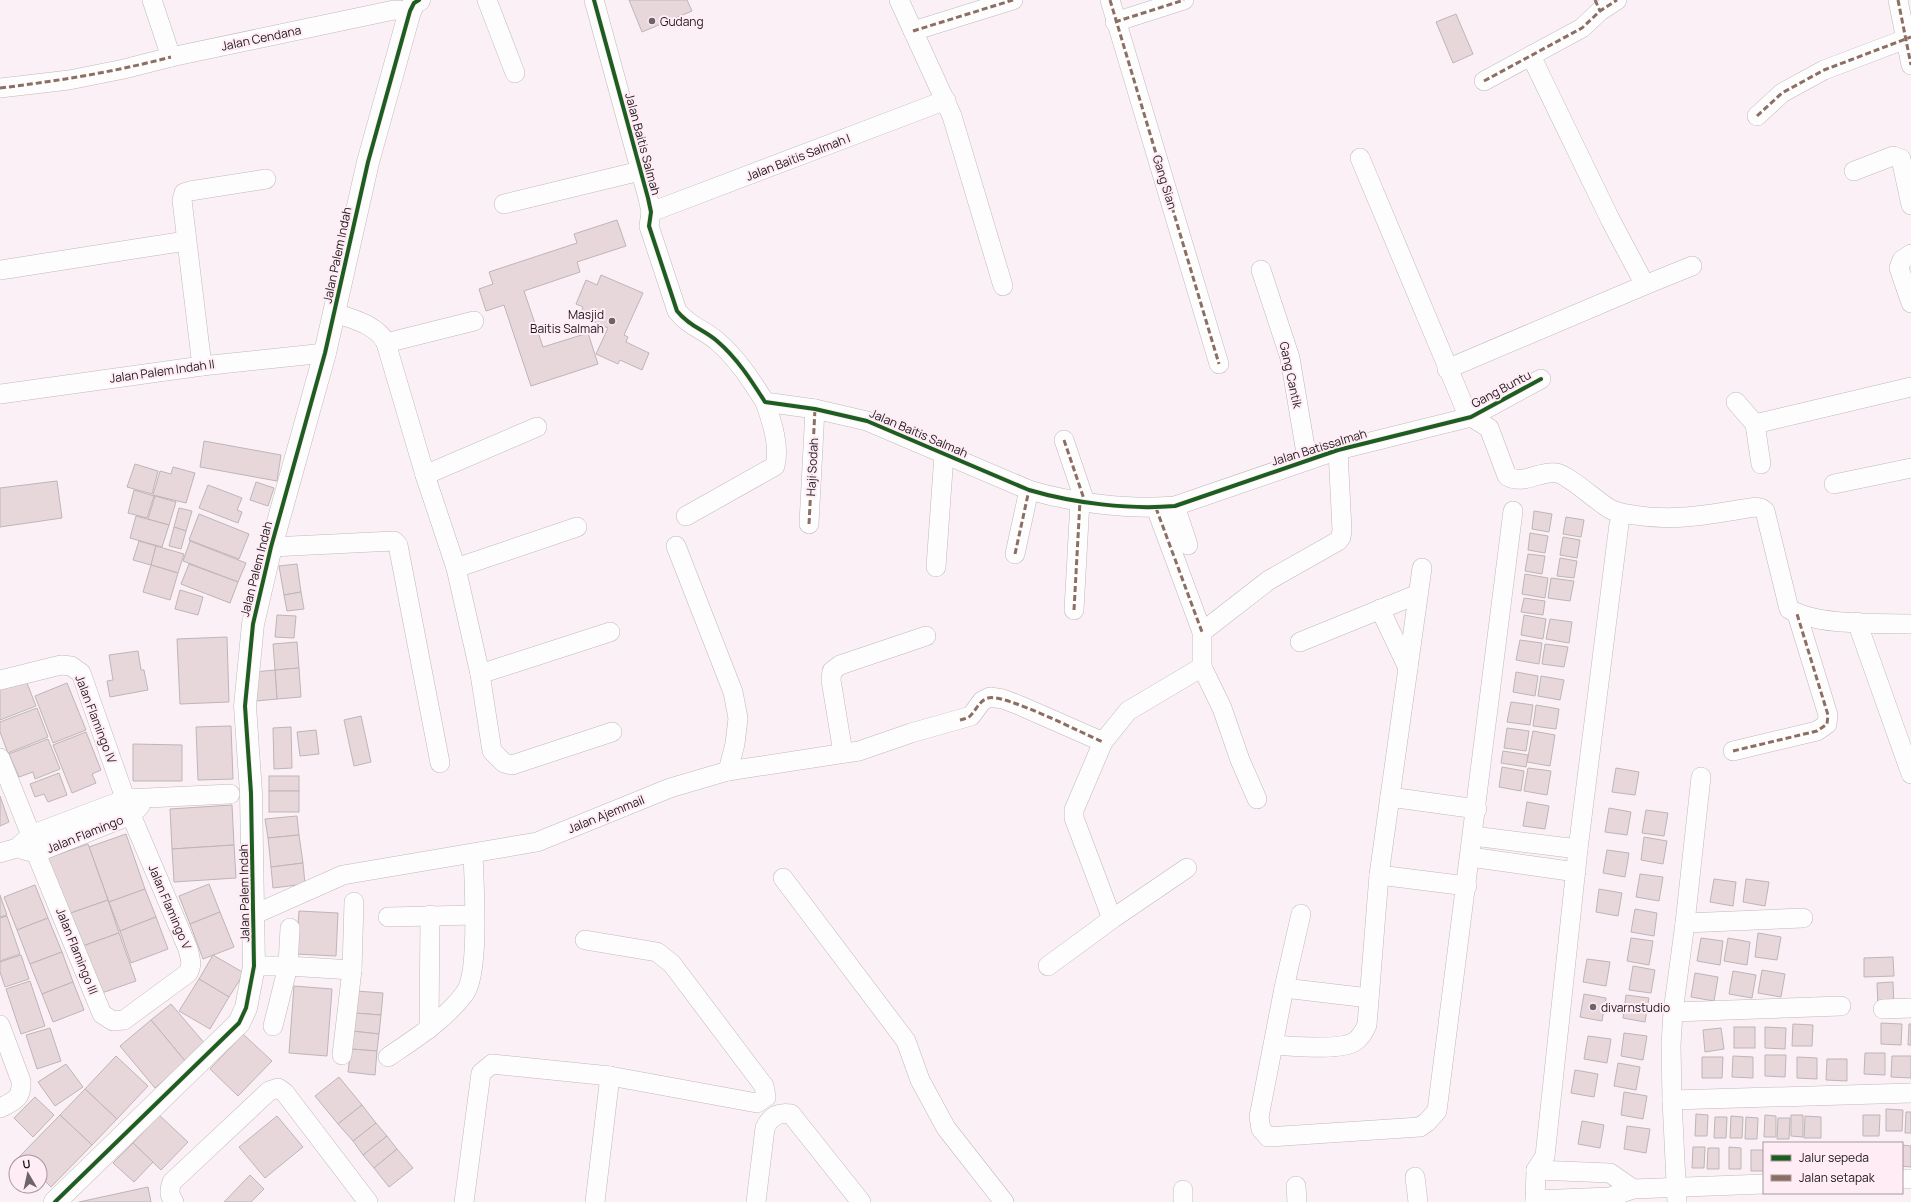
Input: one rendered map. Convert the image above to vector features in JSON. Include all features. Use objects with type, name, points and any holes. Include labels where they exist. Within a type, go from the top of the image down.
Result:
[{"type":"street","points":[[152,0],[171,57]]},
{"type":"street","points":[[487,0],[515,73]]},
{"type":"street","name":"Jalan Baitis Salmah","points":[[594,0],[648,198],[650,212],[649,226],[677,311],[686,322],[716,340],[734,358],[745,371],[765,402],[815,409],[867,421],[1029,490],[1052,497],[1082,502],[1156,508],[1175,506]]},
{"type":"street","points":[[899,0],[952,116],[1003,286]]},
{"type":"street","points":[[913,31],[1014,0]]},
{"type":"street","name":"Gang Sian","points":[[1110,0],[1115,22],[1177,221],[1219,364]]},
{"type":"street","points":[[1115,22],[1184,0]]},
{"type":"street","points":[[1484,81],[1582,28],[1597,6],[1617,0]]},
{"type":"street","points":[[1898,0],[1909,38],[1911,65]]},
{"type":"street","name":"Jalan Cendana","points":[[0,88],[69,80],[414,6]]},
{"type":"street","name":"Jalan Palem Indah","points":[[55,1202],[239,1023],[246,1008],[254,966],[255,914],[251,793],[245,706],[253,624],[271,547],[335,313],[368,162],[414,6]]},
{"type":"street","points":[[1757,116],[1782,93],[1824,70],[1909,38]]},
{"type":"street","points":[[1531,56],[1610,219],[1645,285]]},
{"type":"street","name":"Jalan Baitis Salmah I","points":[[650,212],[946,100]]},
{"type":"street","points":[[1854,171],[1893,156],[1897,156],[1901,159],[1911,205]]},
{"type":"street","points":[[1360,158],[1447,369],[1464,406],[1471,417],[1489,428],[1508,476],[1514,480],[1521,480],[1539,475],[1558,473],[1612,510],[1649,518],[1676,519],[1755,507],[1761,508],[1765,511],[1786,602],[1789,608],[1797,614],[1822,620],[1911,624]]},
{"type":"street","points":[[504,204],[640,171]]},
{"type":"street","points":[[202,366],[186,241],[182,200],[184,193],[266,179]]},
{"type":"street","points":[[0,270],[186,241]]},
{"type":"street","points":[[1911,254],[1902,260],[1899,268],[1911,303]]},
{"type":"street","points":[[1447,369],[1692,266]]},
{"type":"street","name":"Gang Cantik","points":[[1261,270],[1290,358],[1307,459]]},
{"type":"street","points":[[335,313],[375,330],[382,335],[386,343],[425,475],[456,568],[480,674],[492,751],[504,763],[512,765],[612,732]]},
{"type":"street","points":[[386,343],[474,321]]},
{"type":"street","name":"Jalan Palem Indah II","points":[[0,394],[202,366],[325,353]]},
{"type":"street","name":"Gang Buntu","points":[[1471,417],[1541,379]]},
{"type":"street","points":[[1755,424],[1911,387]]},
{"type":"street","points":[[686,516],[775,466],[778,455],[771,418],[765,402]]},
{"type":"street","points":[[1736,402],[1755,424],[1761,464]]},
{"type":"street","name":"Haji Sodah","points":[[809,524],[815,409]]},
{"type":"street","name":"Jalan Batissalmah","points":[[1175,506],[1307,459],[1471,417]]},
{"type":"street","points":[[425,475],[537,427]]},
{"type":"street","points":[[1064,440],[1082,502],[1074,610]]},
{"type":"street","points":[[1202,632],[1269,580],[1338,541],[1341,537],[1342,530],[1338,450]]},
{"type":"street","points":[[936,567],[944,455]]},
{"type":"street","points":[[1834,484],[1911,468]]},
{"type":"street","points":[[1015,554],[1029,490]]},
{"type":"street","points":[[1175,506],[1188,545]]},
{"type":"street","points":[[1156,508],[1202,632],[1202,667],[1222,708],[1240,760],[1257,799]]},
{"type":"street","points":[[1301,914],[1284,988],[1259,1117],[1261,1129],[1268,1137],[1420,1127],[1437,1111],[1467,886],[1513,511]]},
{"type":"street","points":[[1619,524],[1578,849],[1545,1165],[1535,1201],[1610,1197],[1633,1189],[1676,1194],[1763,1184]]},
{"type":"street","points":[[456,568],[577,527]]},
{"type":"street","points":[[271,547],[394,541],[398,545],[440,763]]},
{"type":"street","points":[[676,546],[733,692],[738,718],[735,744],[728,771]]},
{"type":"street","points":[[1274,1045],[1340,1047],[1354,1042],[1362,1036],[1367,1024],[1379,876],[1422,568]]},
{"type":"street","points":[[1300,642],[1418,594]]},
{"type":"street","points":[[1380,609],[1408,668]]},
{"type":"street","points":[[1733,751],[1818,731],[1827,724],[1828,715],[1797,614]]},
{"type":"street","points":[[1857,622],[1911,774]]},
{"type":"street","points":[[480,674],[610,632]]},
{"type":"street","points":[[843,753],[831,680],[832,671],[840,665],[926,636]]},
{"type":"street","name":"Jalan Flamingo IV","points":[[0,680],[61,665],[77,668],[81,673],[129,807]]},
{"type":"street","points":[[1112,919],[1074,818],[1074,810],[1103,742],[1128,711],[1202,667]]},
{"type":"street","name":"Jalan Ajemmail","points":[[255,914],[342,875],[538,842],[670,788],[728,771],[859,751],[911,733],[971,716],[982,700],[990,697],[1003,699],[1021,706],[1103,742]]},
{"type":"street","points":[[0,758],[31,835]]},
{"type":"street","points":[[1676,1194],[1672,1100],[1672,1012],[1685,923],[1701,777]]},
{"type":"street","name":"Jalan Flamingo","points":[[8,851],[36,853],[146,799],[230,794]]},
{"type":"street","points":[[1390,798],[1476,809]]},
{"type":"street","name":"Jalan Flamingo","points":[[8,851],[31,835],[129,807]]},
{"type":"street","name":"Jalan Flamingo V","points":[[129,807],[188,949],[191,960],[191,968],[188,973],[151,1000]]},
{"type":"street","name":"Jalan Flamingo III","points":[[31,835],[36,853],[102,1014],[113,1020],[124,1020],[151,1000]]},
{"type":"street","points":[[1473,836],[1578,849]]},
{"type":"street","points":[[388,1057],[429,1029],[444,1016],[466,992],[474,966],[473,854]]},
{"type":"street","points":[[1470,857],[1576,872]]},
{"type":"street","points":[[1048,966],[1112,919],[1187,868]]},
{"type":"street","points":[[1379,876],[1467,886]]},
{"type":"street","points":[[783,878],[906,1041],[920,1080],[946,1128],[1004,1202]]},
{"type":"street","points":[[342,1055],[352,970],[354,902]]},
{"type":"street","points":[[429,1029],[430,915]]},
{"type":"street","points":[[388,917],[474,915]]},
{"type":"street","points":[[1685,923],[1803,918]]},
{"type":"street","points":[[273,1026],[288,966],[290,928]]},
{"type":"street","points":[[464,1202],[481,1073],[492,1064],[610,1076],[757,1102],[766,1097],[764,1086],[672,964],[657,952],[585,940]]},
{"type":"street","points":[[254,966],[288,966],[352,970]]},
{"type":"street","points":[[1284,988],[1369,998]]},
{"type":"street","points":[[1672,1012],[1841,1006]]},
{"type":"street","points":[[1883,1010],[1911,1008]]},
{"type":"street","points":[[0,1024],[21,1081],[22,1091],[16,1100],[0,1108]]},
{"type":"street","points":[[595,1202],[610,1076]]},
{"type":"street","points":[[174,1202],[170,1197],[169,1188],[172,1182],[269,1091],[278,1088],[285,1093],[368,1202]]},
{"type":"street","points":[[1672,1100],[1911,1093]]},
{"type":"street","points":[[756,1202],[764,1128],[769,1120],[783,1113],[791,1114],[861,1202]]},
{"type":"street","points":[[1545,1165],[1610,1173],[1633,1189]]},
{"type":"street","points":[[1545,1165],[1555,1200]]},
{"type":"street","points":[[1415,1177],[1418,1202]]},
{"type":"building","name":"Gudang","points":[[629,0],[687,0],[692,11],[642,32]]},
{"type":"building","points":[[1456,14],[1473,54],[1453,63],[1436,22]]},
{"type":"building","points":[[617,220],[626,246],[577,262],[580,272],[524,291],[543,347],[588,333],[598,364],[531,386],[504,305],[486,311],[479,289],[493,284],[489,272],[577,243],[574,234]]},
{"type":"building","name":"Masjid Baitis Salmah","points":[[601,275],[643,293],[624,335],[628,337],[626,342],[649,353],[642,370],[620,360],[618,364],[596,354],[608,328],[580,315],[583,307],[576,304],[586,280],[597,285]]},
{"type":"building","points":[[204,441],[281,455],[277,481],[200,467]]},
{"type":"building","points":[[135,464],[158,471],[152,494],[127,487]]},
{"type":"building","points":[[173,467],[195,473],[186,503],[153,495],[160,471],[171,474]]},
{"type":"building","points":[[57,481],[62,518],[0,527],[0,488]]},
{"type":"building","points":[[256,482],[274,488],[268,506],[250,500]]},
{"type":"building","points":[[208,485],[242,498],[237,510],[242,512],[238,523],[199,508]]},
{"type":"building","points":[[134,490],[154,496],[147,518],[128,513]]},
{"type":"building","points":[[155,496],[176,502],[169,525],[148,519]]},
{"type":"building","points":[[179,508],[192,511],[186,531],[174,527]]},
{"type":"building","points":[[1534,511],[1552,514],[1549,532],[1532,529]]},
{"type":"building","points":[[199,514],[249,534],[239,559],[189,540]]},
{"type":"building","points":[[136,516],[169,525],[162,547],[130,538]]},
{"type":"building","points":[[1566,517],[1584,520],[1581,537],[1563,534]]},
{"type":"building","points":[[174,527],[186,531],[181,549],[169,546]]},
{"type":"building","points":[[1530,533],[1548,536],[1545,553],[1528,550]]},
{"type":"building","points":[[1563,537],[1580,540],[1577,558],[1560,555]]},
{"type":"building","points":[[139,541],[156,546],[151,565],[133,560]]},
{"type":"building","points":[[190,541],[246,563],[238,582],[183,561]]},
{"type":"building","points":[[156,546],[184,554],[178,573],[151,565]]},
{"type":"building","points":[[1528,554],[1545,556],[1542,574],[1525,571]]},
{"type":"building","points":[[1560,558],[1577,561],[1574,578],[1557,576]]},
{"type":"building","points":[[189,564],[238,582],[230,603],[181,584]]},
{"type":"building","points":[[297,564],[301,592],[284,595],[279,566]]},
{"type":"building","points":[[151,565],[178,573],[170,600],[143,592]]},
{"type":"building","points":[[1525,574],[1548,578],[1545,598],[1522,594]]},
{"type":"building","points":[[1551,578],[1574,581],[1570,601],[1548,598]]},
{"type":"building","points":[[180,590],[203,597],[198,615],[175,609]]},
{"type":"building","points":[[301,592],[304,609],[287,611],[284,595]]},
{"type":"building","points":[[1524,598],[1545,601],[1543,615],[1521,612]]},
{"type":"building","points":[[277,615],[296,616],[294,638],[275,637]]},
{"type":"building","points":[[1524,615],[1546,619],[1543,639],[1521,635]]},
{"type":"building","points":[[1550,619],[1572,622],[1569,643],[1546,639]]},
{"type":"building","points":[[227,637],[229,702],[180,704],[177,639]]},
{"type":"building","points":[[1520,640],[1542,643],[1539,664],[1516,660]]},
{"type":"building","points":[[297,642],[299,668],[275,670],[273,644]]},
{"type":"building","points":[[1545,644],[1568,647],[1564,667],[1542,664]]},
{"type":"building","points":[[138,651],[141,670],[144,670],[148,690],[110,697],[107,681],[113,680],[109,655]]},
{"type":"building","points":[[299,668],[301,697],[277,699],[275,670]]},
{"type":"building","points":[[275,670],[277,699],[256,701],[254,672]]},
{"type":"building","points":[[1516,672],[1538,676],[1535,696],[1513,692]]},
{"type":"building","points":[[1541,676],[1564,680],[1560,700],[1538,696]]},
{"type":"building","points":[[25,678],[36,706],[0,720],[0,688]]},
{"type":"building","points":[[67,683],[86,730],[53,743],[35,696]]},
{"type":"building","points":[[1511,702],[1533,705],[1530,725],[1507,722]]},
{"type":"building","points":[[1536,705],[1559,709],[1556,729],[1533,726]]},
{"type":"building","points":[[37,708],[48,737],[8,753],[0,732],[0,722]]},
{"type":"building","points":[[361,716],[371,762],[354,766],[344,720]]},
{"type":"building","points":[[231,726],[233,779],[198,780],[196,727]]},
{"type":"building","points":[[291,727],[292,768],[274,769],[273,728]]},
{"type":"building","points":[[1507,728],[1529,731],[1526,751],[1504,748]]},
{"type":"building","points":[[316,730],[319,754],[300,756],[297,732]]},
{"type":"building","points":[[1533,731],[1555,735],[1550,766],[1527,762]]},
{"type":"building","points":[[86,732],[101,770],[92,774],[96,783],[72,793],[53,745]]},
{"type":"building","points":[[48,739],[60,769],[35,779],[33,772],[19,777],[9,754]]},
{"type":"building","points":[[133,744],[182,745],[182,781],[133,781]]},
{"type":"building","points":[[1503,751],[1528,755],[1526,767],[1501,763]]},
{"type":"building","points":[[1502,767],[1524,771],[1521,791],[1499,787]]},
{"type":"building","points":[[1528,768],[1551,771],[1547,795],[1524,791]]},
{"type":"building","points":[[1616,768],[1639,772],[1635,795],[1612,792]]},
{"type":"building","points":[[59,773],[67,795],[48,802],[44,794],[35,797],[30,784]]},
{"type":"building","points":[[269,776],[299,776],[299,791],[269,791]]},
{"type":"building","points":[[269,791],[299,791],[299,812],[269,812]]},
{"type":"building","points":[[0,796],[9,822],[0,826]]},
{"type":"building","points":[[1527,802],[1549,806],[1545,829],[1523,826]]},
{"type":"building","points":[[232,805],[234,845],[172,849],[170,809]]},
{"type":"building","points":[[1609,808],[1631,812],[1627,835],[1605,832]]},
{"type":"building","points":[[1646,810],[1668,813],[1664,836],[1642,833]]},
{"type":"building","points":[[297,816],[299,835],[268,838],[265,819]]},
{"type":"building","points":[[126,834],[145,889],[109,902],[89,847]]},
{"type":"building","points":[[299,835],[303,863],[271,867],[268,838]]},
{"type":"building","points":[[1644,837],[1667,841],[1663,864],[1641,860]]},
{"type":"building","points":[[88,844],[108,900],[68,914],[48,858]]},
{"type":"building","points":[[234,845],[236,878],[174,882],[172,849]]},
{"type":"building","points":[[1607,850],[1629,853],[1625,877],[1603,873]]},
{"type":"building","points":[[303,863],[305,884],[273,888],[271,867]]},
{"type":"building","points":[[1640,874],[1663,877],[1659,901],[1636,897]]},
{"type":"building","points":[[1714,879],[1736,882],[1733,906],[1710,902]]},
{"type":"building","points":[[1746,879],[1769,882],[1765,906],[1743,902]]},
{"type":"building","points":[[209,884],[220,912],[190,924],[179,896]]},
{"type":"building","points":[[35,885],[48,918],[17,930],[4,897]]},
{"type":"building","points":[[145,889],[156,917],[120,931],[109,902]]},
{"type":"building","points":[[1599,889],[1622,893],[1618,916],[1596,912]]},
{"type":"building","points":[[0,895],[7,915],[0,917]]},
{"type":"building","points":[[108,900],[119,933],[80,947],[68,914]]},
{"type":"building","points":[[1635,909],[1657,913],[1654,936],[1631,932]]},
{"type":"building","points":[[299,911],[338,913],[336,956],[296,954]]},
{"type":"building","points":[[220,912],[234,947],[203,959],[190,924]]},
{"type":"building","points":[[7,916],[20,954],[0,961],[0,918]]},
{"type":"building","points":[[156,917],[168,949],[131,963],[120,931]]},
{"type":"building","points":[[48,918],[62,952],[30,964],[17,930]]},
{"type":"building","points":[[119,933],[136,981],[96,995],[80,947]]},
{"type":"building","points":[[1758,933],[1781,937],[1777,960],[1755,957]]},
{"type":"building","points":[[1631,938],[1653,941],[1649,965],[1627,961]]},
{"type":"building","points":[[1701,938],[1723,941],[1720,965],[1697,961]]},
{"type":"building","points":[[1728,938],[1750,942],[1747,965],[1724,961]]},
{"type":"building","points":[[62,952],[73,982],[42,994],[30,964]]},
{"type":"building","points":[[21,955],[29,979],[5,987],[0,972],[0,962]]},
{"type":"building","points":[[213,955],[244,973],[229,997],[199,979]]},
{"type":"building","points":[[1893,957],[1894,976],[1864,977],[1864,958]]},
{"type":"building","points":[[1587,959],[1610,962],[1606,986],[1583,982]]},
{"type":"building","points":[[1633,966],[1655,970],[1651,993],[1629,990]]},
{"type":"building","points":[[1762,970],[1785,974],[1781,997],[1758,993]]},
{"type":"building","points":[[1733,971],[1756,975],[1752,998],[1729,994]]},
{"type":"building","points":[[1695,973],[1718,977],[1714,1001],[1691,997]]},
{"type":"building","points":[[199,979],[229,997],[210,1029],[179,1011]]},
{"type":"building","points":[[30,981],[45,1026],[21,1034],[6,989]]},
{"type":"building","points":[[73,982],[84,1010],[53,1022],[42,994]]},
{"type":"building","points":[[1893,982],[1894,1007],[1878,1008],[1877,983]]},
{"type":"building","points":[[294,986],[332,989],[327,1056],[289,1053]]},
{"type":"building","points":[[356,991],[383,993],[381,1015],[354,1013]]},
{"type":"building","name":"divarnstudio","points":[[1584,994],[1606,998],[1602,1021],[1580,1017]]},
{"type":"building","points":[[1626,995],[1649,998],[1645,1022],[1623,1018]]},
{"type":"building","points":[[171,1004],[206,1045],[186,1062],[151,1020]]},
{"type":"building","points":[[354,1013],[381,1015],[379,1034],[352,1031]]},
{"type":"building","points":[[151,1020],[186,1062],[155,1088],[120,1046]]},
{"type":"building","points":[[1881,1023],[1902,1024],[1901,1045],[1881,1044]]},
{"type":"building","points":[[1793,1024],[1813,1025],[1812,1046],[1792,1046]]},
{"type":"building","points":[[1909,1024],[1911,1024],[1911,1045],[1908,1045]]},
{"type":"building","points":[[1734,1027],[1755,1027],[1755,1048],[1734,1048]]},
{"type":"building","points":[[1765,1027],[1786,1028],[1785,1049],[1765,1048]]},
{"type":"building","points":[[50,1028],[61,1061],[37,1069],[26,1035]]},
{"type":"building","points":[[1721,1028],[1724,1049],[1705,1052],[1703,1030]]},
{"type":"building","points":[[352,1031],[379,1034],[377,1051],[351,1049]]},
{"type":"building","points":[[1624,1033],[1647,1036],[1643,1060],[1621,1056]]},
{"type":"building","points":[[243,1034],[272,1061],[238,1096],[210,1069]]},
{"type":"building","points":[[1588,1036],[1611,1039],[1607,1063],[1584,1059]]},
{"type":"building","points":[[351,1049],[377,1051],[375,1075],[348,1072]]},
{"type":"building","points":[[1865,1053],[1885,1053],[1885,1075],[1864,1074]]},
{"type":"building","points":[[1765,1055],[1786,1055],[1785,1077],[1765,1076]]},
{"type":"building","points":[[116,1056],[148,1086],[117,1119],[85,1089]]},
{"type":"building","points":[[1733,1056],[1753,1057],[1753,1078],[1732,1077]]},
{"type":"building","points":[[1892,1056],[1911,1056],[1911,1078],[1891,1077]]},
{"type":"building","points":[[1702,1057],[1723,1057],[1722,1078],[1702,1078]]},
{"type":"building","points":[[1797,1057],[1817,1058],[1817,1079],[1797,1078]]},
{"type":"building","points":[[1827,1059],[1847,1059],[1847,1081],[1826,1080]]},
{"type":"building","points":[[1618,1063],[1640,1067],[1636,1090],[1614,1086]]},
{"type":"building","points":[[66,1064],[83,1087],[55,1106],[38,1082]]},
{"type":"building","points":[[1575,1070],[1598,1074],[1594,1097],[1571,1093]]},
{"type":"building","points":[[339,1077],[362,1105],[338,1124],[315,1096]]},
{"type":"building","points":[[85,1089],[117,1119],[92,1145],[60,1115]]},
{"type":"building","points":[[1624,1092],[1647,1096],[1643,1119],[1621,1115]]},
{"type":"building","points":[[35,1097],[54,1115],[33,1137],[14,1118]]},
{"type":"building","points":[[362,1105],[376,1123],[353,1141],[338,1124]]},
{"type":"building","points":[[1886,1109],[1903,1110],[1902,1131],[1886,1131]]},
{"type":"building","points":[[1906,1112],[1911,1112],[1911,1133],[1905,1133]]},
{"type":"building","points":[[1696,1114],[1708,1115],[1707,1136],[1695,1136]]},
{"type":"building","points":[[60,1115],[92,1145],[51,1187],[48,1184],[48,1154],[22,1154]]},
{"type":"building","points":[[159,1115],[188,1142],[161,1170],[133,1143]]},
{"type":"building","points":[[1765,1115],[1776,1116],[1776,1137],[1764,1137]]},
{"type":"building","points":[[1791,1115],[1803,1115],[1803,1137],[1791,1136]]},
{"type":"building","points":[[1863,1115],[1880,1115],[1879,1136],[1863,1136]]},
{"type":"building","points":[[277,1116],[303,1147],[265,1178],[239,1147]]},
{"type":"building","points":[[1731,1116],[1743,1117],[1742,1138],[1730,1138]]},
{"type":"building","points":[[1805,1116],[1821,1117],[1821,1138],[1804,1138]]},
{"type":"building","points":[[1715,1117],[1727,1117],[1726,1138],[1714,1138]]},
{"type":"building","points":[[1746,1117],[1758,1118],[1757,1139],[1745,1139]]},
{"type":"building","points":[[1778,1118],[1790,1118],[1789,1139],[1777,1139]]},
{"type":"building","points":[[1582,1121],[1604,1125],[1600,1148],[1578,1144]]},
{"type":"building","points":[[376,1123],[387,1136],[363,1155],[353,1141]]},
{"type":"building","points":[[1627,1126],[1650,1129],[1646,1153],[1624,1149]]},
{"type":"building","points":[[387,1136],[397,1149],[374,1168],[363,1155]]},
{"type":"building","points":[[133,1143],[153,1162],[134,1182],[113,1163]]},
{"type":"building","points":[[1903,1145],[1911,1146],[1911,1167],[1903,1166]]},
{"type":"building","points":[[1693,1147],[1705,1147],[1704,1168],[1692,1168]]},
{"type":"building","points":[[1729,1147],[1741,1148],[1741,1169],[1729,1169]]},
{"type":"building","points":[[1708,1148],[1719,1148],[1719,1169],[1707,1169]]},
{"type":"building","points":[[397,1149],[413,1168],[389,1187],[374,1168]]},
{"type":"building","points":[[1751,1150],[1763,1150],[1763,1171],[1751,1171]]},
{"type":"building","points":[[250,1175],[264,1189],[251,1202],[224,1202]]},
{"type":"building","points":[[148,1187],[151,1202],[79,1202]]},
{"type":"marked path","points":[[913,31],[1013,0]]},
{"type":"marked path","points":[[1110,0],[1219,364]]},
{"type":"marked path","points":[[1115,22],[1184,0]]},
{"type":"marked path","points":[[1595,0],[1600,11]]},
{"type":"marked path","points":[[1484,81],[1582,28],[1600,11],[1617,0]]},
{"type":"marked path","points":[[1898,0],[1911,65]]},
{"type":"marked path","points":[[1757,116],[1782,93],[1824,70],[1911,37]]},
{"type":"marked path","points":[[0,88],[86,76],[171,57]]},
{"type":"marked path","points":[[809,524],[815,409]]},
{"type":"marked path","points":[[1064,440],[1085,502]]},
{"type":"marked path","points":[[1015,554],[1029,490]]},
{"type":"marked path","points":[[1074,610],[1080,501]]},
{"type":"marked path","points":[[1156,508],[1202,632]]},
{"type":"marked path","points":[[1733,751],[1817,731],[1827,724],[1828,715],[1797,614]]},
{"type":"marked path","points":[[960,720],[970,716],[985,699],[997,698],[1026,708],[1103,742]]},
{"type":"cycle path","points":[[55,1202],[239,1023],[246,1008],[254,966],[251,793],[245,706],[253,624],[271,547],[325,353],[368,162],[410,11],[414,3],[419,0]]},
{"type":"cycle path","points":[[594,0],[648,198],[651,212],[649,226],[677,311],[687,321],[712,337],[731,355],[765,402],[815,409],[867,421],[1029,490],[1046,495],[1083,502],[1121,506],[1158,507],[1175,506],[1338,450],[1471,417],[1541,379]]},
{"type":"place","name":"Gudang","points":[[652,21]]},
{"type":"place","name":"Masjid Baitis Salmah","points":[[612,321]]},
{"type":"place","name":"divarnstudio","points":[[1593,1007]]}]
